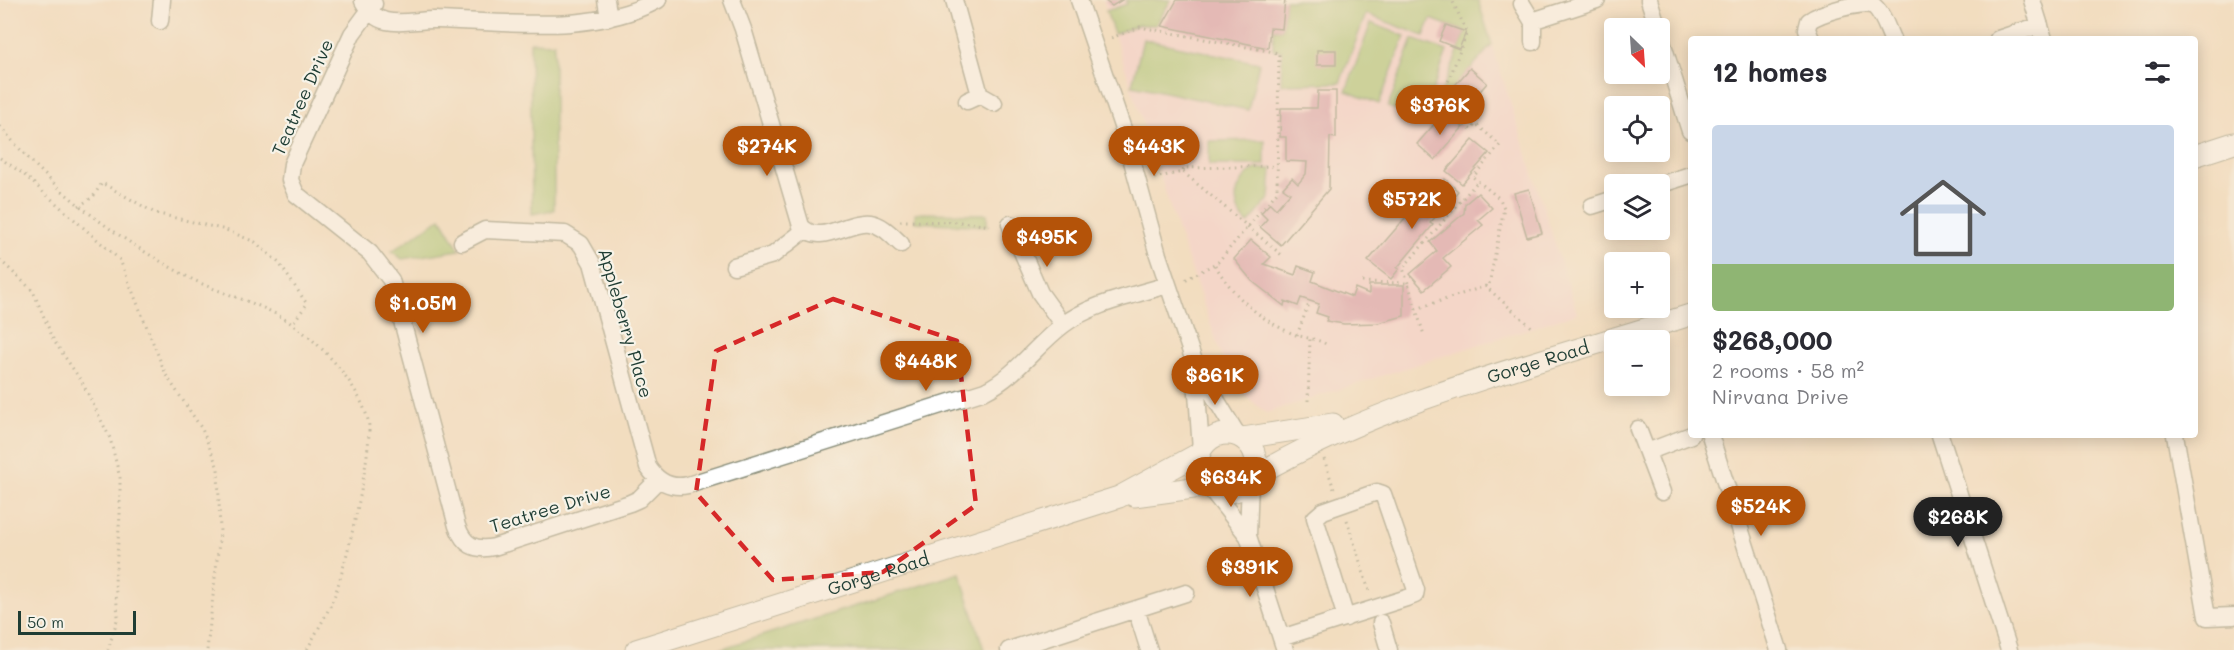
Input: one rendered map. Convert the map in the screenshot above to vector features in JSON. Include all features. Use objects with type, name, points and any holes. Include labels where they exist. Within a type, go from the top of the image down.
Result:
[{"type":"main road","points":[[2198,155],[2234,143]]},
{"type":"main road","name":"Gorge Road","points":[[1252,479],[1314,442],[1386,412],[1688,316]]},
{"type":"main road","name":"Gorge Road","points":[[1240,437],[1287,433],[1386,412]]},
{"type":"main road","points":[[1229,434],[1240,437],[1249,444],[1256,460],[1252,479],[1236,491],[1227,492],[1209,487],[1200,475],[1200,452],[1213,437],[1229,434]]},
{"type":"main road","name":"Gorge Road","points":[[1119,498],[1200,452]]},
{"type":"main road","name":"Gorge Road","points":[[636,650],[1119,498],[1209,487]]},
{"type":"street","points":[[160,21],[162,0]]},
{"type":"street","points":[[606,0],[609,18]]},
{"type":"street","points":[[370,4],[386,21],[431,19],[547,23],[609,18],[658,0]]},
{"type":"street","points":[[732,0],[744,29],[796,215],[805,230],[823,234],[869,223],[884,229],[902,244]]},
{"type":"street","points":[[954,0],[980,100]]},
{"type":"street","points":[[1079,0],[1124,132],[1167,285],[1195,364],[1240,437]]},
{"type":"street","points":[[1532,21],[1597,0]]},
{"type":"street","points":[[1649,0],[1654,18]]},
{"type":"street","points":[[2017,36],[2042,32],[2032,0]]},
{"type":"street","points":[[1810,36],[1809,21],[1817,15],[1854,2],[1881,3],[1891,36]]},
{"type":"street","name":"Teatree Drive","points":[[370,4],[356,26],[292,164],[290,180],[297,194],[370,252],[387,273],[457,526],[463,540],[478,548],[494,547],[630,503],[639,499],[658,480]]},
{"type":"street","points":[[1522,4],[1532,21],[1533,42]]},
{"type":"street","points":[[1670,68],[1688,125]]},
{"type":"street","points":[[1670,181],[1688,176]]},
{"type":"street","points":[[1592,207],[1604,203]]},
{"type":"street","points":[[1010,224],[1040,293],[1063,325]]},
{"type":"street","name":"Appleberry Place","points":[[462,242],[473,225],[485,230],[558,233],[571,236],[585,248],[592,263],[644,457],[658,480]]},
{"type":"street","points":[[734,266],[772,261],[805,230]]},
{"type":"street","points":[[658,480],[674,486],[688,485],[985,391],[1010,376],[1063,325],[1084,313],[1167,285]]},
{"type":"street","points":[[1195,364],[1200,452]]},
{"type":"street","points":[[1638,429],[1662,492]]},
{"type":"street","points":[[1647,452],[1688,436]]},
{"type":"street","points":[[1711,438],[1779,650]]},
{"type":"street","points":[[1941,438],[2008,650]]},
{"type":"street","points":[[2176,438],[2207,617],[2234,616]]},
{"type":"street","points":[[1248,536],[1252,479]]},
{"type":"street","points":[[1209,487],[1248,536],[1283,644],[1346,618],[1378,616],[1410,597],[1416,590],[1383,494],[1377,492],[1340,505],[1323,511],[1315,518],[1346,618]]},
{"type":"street","points":[[1009,650],[1031,647],[1186,593]]},
{"type":"street","points":[[1136,609],[1149,650]]},
{"type":"street","points":[[1378,616],[1389,650]]},
{"type":"path","points":[[1416,309],[1488,285],[1504,205],[1473,177],[1500,145],[1476,124],[1471,130],[1439,106],[1467,32],[1452,0]]},
{"type":"path","points":[[1111,38],[1140,27],[1279,53],[1277,192],[1215,265],[1185,280]]},
{"type":"path","points":[[0,126],[31,164],[78,206],[187,277],[273,312],[292,324],[340,367],[351,384],[368,420],[369,440],[354,523],[333,600],[307,650]]},
{"type":"path","points":[[0,158],[22,173],[120,260],[166,375],[202,429],[218,468],[220,533],[207,650]]},
{"type":"path","points":[[1154,178],[1183,172],[1184,168],[1277,166]]},
{"type":"path","points":[[1183,172],[1284,257]]},
{"type":"path","points":[[1424,335],[1403,267],[1478,181]]},
{"type":"path","points":[[78,206],[93,197],[102,183],[155,213],[226,230],[255,242],[279,263],[306,304],[292,324]]},
{"type":"path","points":[[884,229],[901,220],[990,226]]},
{"type":"path","points":[[0,260],[33,291],[54,341],[82,382],[110,438],[120,478],[120,506],[115,582],[118,617],[108,650]]},
{"type":"path","points":[[1215,265],[1227,284],[1250,308],[1297,335],[1327,345]]},
{"type":"path","points":[[1362,282],[1408,283]]},
{"type":"path","points":[[1485,286],[1534,329]]},
{"type":"path","points":[[1297,335],[1310,301]]},
{"type":"path","points":[[1308,401],[1310,339]]},
{"type":"path","points":[[1324,459],[1378,616]]},
{"type":"highlighted area","points":[[833,299],[957,341],[976,505],[883,572],[773,580],[696,493],[716,351]]},
{"type":"shaded area","points":[[1103,0],[1478,0],[1577,313],[1266,413],[1231,383],[1179,234]]},
{"type":"green space","points":[[1126,0],[1171,0],[1156,25],[1138,25],[1114,34],[1106,11],[1127,4]]},
{"type":"green space","points":[[1285,0],[1478,0],[1492,45],[1442,100],[1455,111],[1437,103],[1466,32],[1431,19],[1424,36],[1366,14],[1340,83],[1281,84],[1282,51],[1273,49],[1274,29],[1282,29]]},
{"type":"green space","points":[[1371,23],[1405,36],[1379,104],[1346,91]]},
{"type":"green space","points":[[1143,39],[1259,63],[1248,110],[1132,85]]},
{"type":"green space","points":[[1413,39],[1447,51],[1422,119],[1388,107]]},
{"type":"green space","points":[[530,42],[554,43],[554,210],[532,214]]},
{"type":"green space","points":[[1265,140],[1265,165],[1209,165],[1209,141]]},
{"type":"green space","points":[[1255,169],[1272,169],[1270,198],[1248,224],[1238,210],[1236,195],[1242,181]]},
{"type":"green space","points":[[915,213],[987,214],[987,226],[915,222]]},
{"type":"green space","points":[[441,218],[460,250],[402,259],[392,251]]},
{"type":"green space","points":[[960,573],[984,650],[717,650]]},
{"type":"building","points":[[1104,0],[1122,0],[1112,6]]},
{"type":"building","points":[[1177,0],[1285,0],[1282,29],[1270,28],[1268,48],[1162,26]]},
{"type":"building","points":[[1446,25],[1466,32],[1459,49],[1439,41]]},
{"type":"building","points":[[1317,50],[1336,50],[1336,65],[1317,65]]},
{"type":"building","points":[[1470,68],[1487,83],[1460,115],[1442,100]]},
{"type":"building","points":[[1318,91],[1336,91],[1336,138],[1330,137],[1329,189],[1281,245],[1260,227],[1267,219],[1261,213],[1270,203],[1276,209],[1290,193],[1283,188],[1292,178],[1298,184],[1306,174],[1307,162],[1286,161],[1286,137],[1280,137],[1281,108],[1317,108]]},
{"type":"building","points":[[1445,112],[1463,127],[1435,160],[1417,144]]},
{"type":"building","points":[[1473,140],[1489,153],[1462,184],[1446,171]]},
{"type":"building","points":[[1445,179],[1458,191],[1430,223],[1433,225],[1397,268],[1399,269],[1391,279],[1368,261],[1413,209],[1422,216],[1430,207],[1419,198],[1433,182],[1439,187]]},
{"type":"building","points":[[1385,184],[1401,197],[1388,212],[1373,199]]},
{"type":"building","points":[[1529,189],[1542,233],[1527,237],[1514,193]]},
{"type":"building","points":[[1478,193],[1492,208],[1478,220],[1483,225],[1443,258],[1451,267],[1424,290],[1410,274],[1437,251],[1430,242],[1464,213],[1465,204]]},
{"type":"building","points":[[1251,240],[1271,257],[1264,264],[1295,275],[1298,266],[1315,272],[1312,281],[1352,297],[1355,288],[1369,294],[1369,285],[1404,285],[1404,316],[1378,323],[1344,324],[1326,321],[1328,317],[1316,313],[1319,304],[1301,298],[1298,306],[1285,301],[1284,306],[1252,281],[1234,259]]}]
